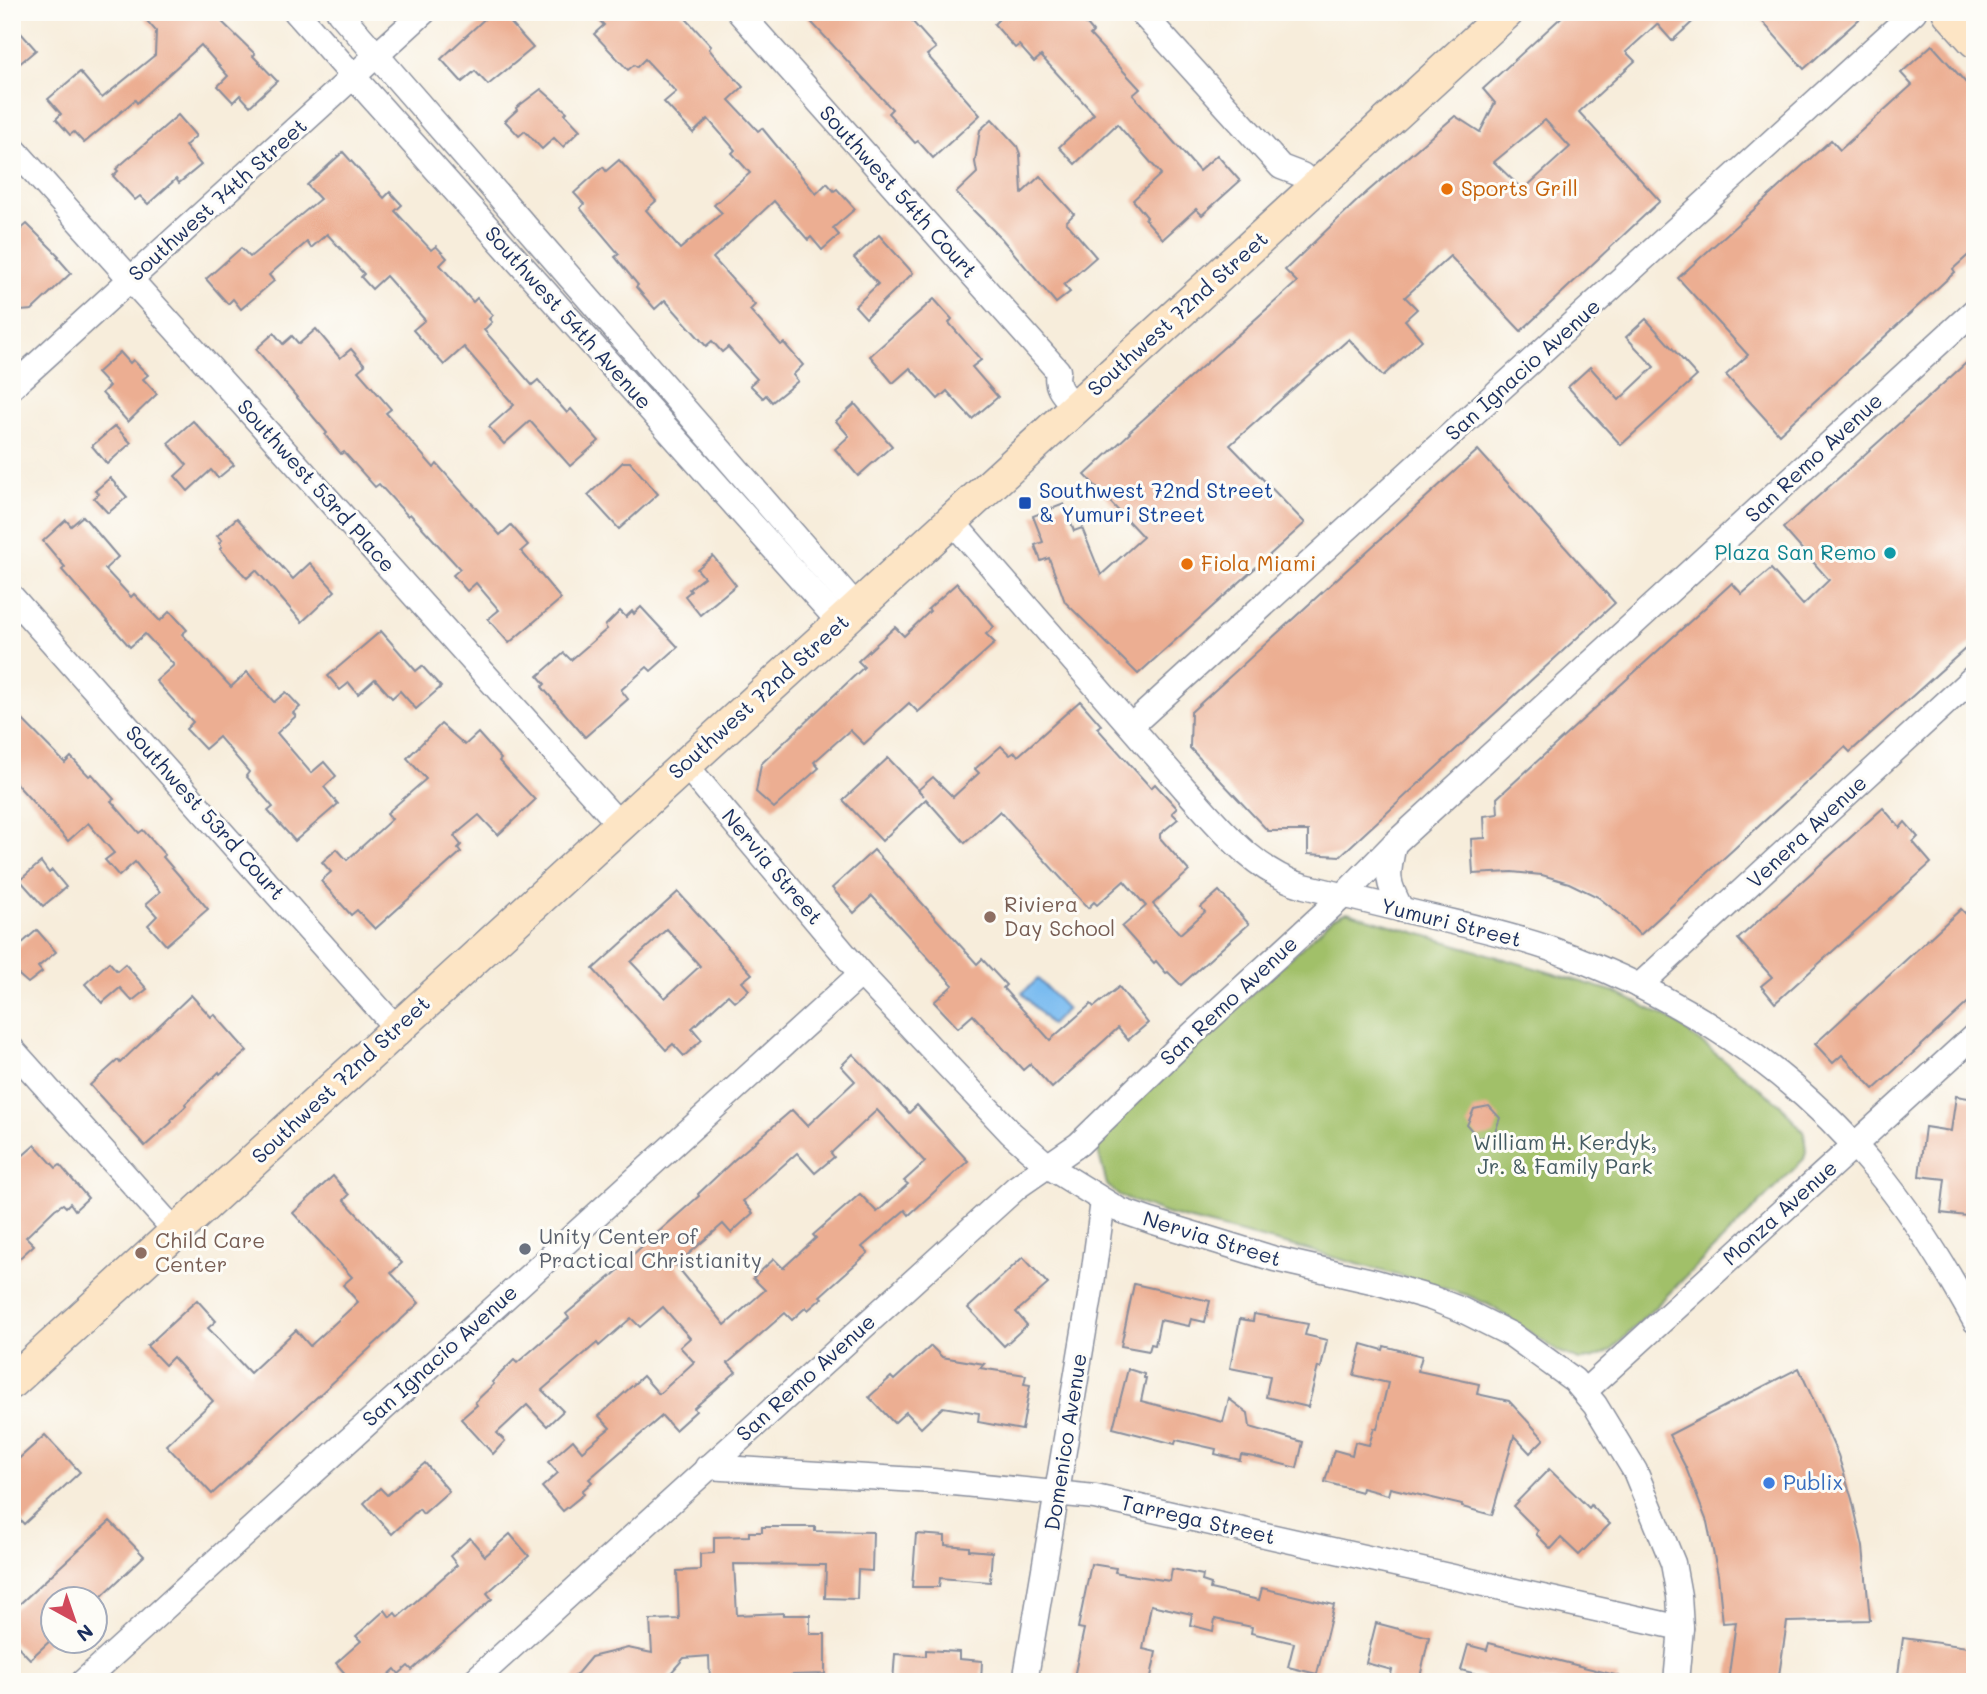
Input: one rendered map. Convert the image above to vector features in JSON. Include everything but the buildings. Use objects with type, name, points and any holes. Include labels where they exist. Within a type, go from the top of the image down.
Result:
[{"type":"main road","name":"Southwest 72nd Street","points":[[12,1382],[1507,12]]},
{"type":"main road","points":[[1949,12],[1975,41]]},
{"type":"street","name":"Southwest 54th Avenue","points":[[296,12],[848,615]]},
{"type":"street","name":"Southwest 54th Avenue","points":[[339,12],[848,615]]},
{"type":"street","name":"Southwest 74th Street","points":[[12,387],[424,12]]},
{"type":"street","name":"Southwest 54th Court","points":[[739,12],[1058,371],[1056,379],[1059,389],[1085,398]]},
{"type":"street","points":[[1141,12],[1281,167],[1283,191],[1305,197]]},
{"type":"street","name":"San Ignacio Avenue","points":[[1130,726],[1914,12]]},
{"type":"street","name":"Southwest 53rd Place","points":[[12,147],[620,825]]},
{"type":"street","name":"San Remo Avenue","points":[[473,1682],[1017,1187],[1079,1144],[1188,1038],[1344,895],[1394,844],[1975,310]]},
{"type":"street","name":"Yumuri Street","points":[[952,521],[1204,809],[1265,869],[1284,880],[1531,942],[1586,962],[1686,1010],[1750,1052],[1808,1101],[1854,1146],[1876,1170],[1966,1290],[1975,1321]]},
{"type":"street","name":"Southwest 53rd Court","points":[[12,597],[397,1029]]},
{"type":"street","name":"Venera Avenue","points":[[1639,986],[1975,676]]},
{"type":"street","name":"Nervia Street","points":[[685,764],[861,974],[1011,1133],[1048,1166],[1119,1210],[1275,1259],[1376,1282],[1462,1310],[1512,1335],[1552,1363],[1585,1391],[1627,1456],[1658,1522],[1673,1563],[1681,1628],[1676,1682]]},
{"type":"street","points":[[1394,844],[1387,873],[1388,882],[1402,910]]},
{"type":"street","name":"San Ignacio Avenue","points":[[83,1682],[861,974]]},
{"type":"street","name":"Monza Avenue","points":[[1585,1391],[1975,1035]]},
{"type":"street","points":[[12,1049],[176,1232]]},
{"type":"street","name":"Domenico Avenue","points":[[1025,1682],[1058,1493],[1103,1201]]},
{"type":"street","name":"Tarrega Street","points":[[707,1467],[933,1481],[1095,1497],[1681,1628]]},
{"type":"green space","name":"William H. Kerdyk, Jr. & Family Park","points":[[1347,912],[1615,992],[1671,1019],[1780,1104],[1804,1133],[1804,1159],[1612,1350],[1591,1359],[1579,1360],[1558,1351],[1489,1305],[1467,1295],[1167,1214],[1119,1196],[1107,1185],[1098,1151],[1100,1142],[1111,1126],[1333,918]]},
{"type":"water","points":[[1038,979],[1067,1009],[1051,1025],[1022,993]]},
{"type":"place","name":"Sports Grill","points":[[1447,189]]},
{"type":"place","name":"Southwest 72nd Street & Yumuri Street","points":[[1025,503]]},
{"type":"place","name":"Plaza San Remo","points":[[1890,553]]},
{"type":"place","name":"Fiola Miami","points":[[1187,564]]},
{"type":"place","name":"Riviera Day School","points":[[990,917]]},
{"type":"place","name":"Unity Center of Practical Christianity","points":[[525,1249]]},
{"type":"place","name":"Child Care Center","points":[[141,1253]]},
{"type":"place","name":"Publix","points":[[1769,1483]]}]
